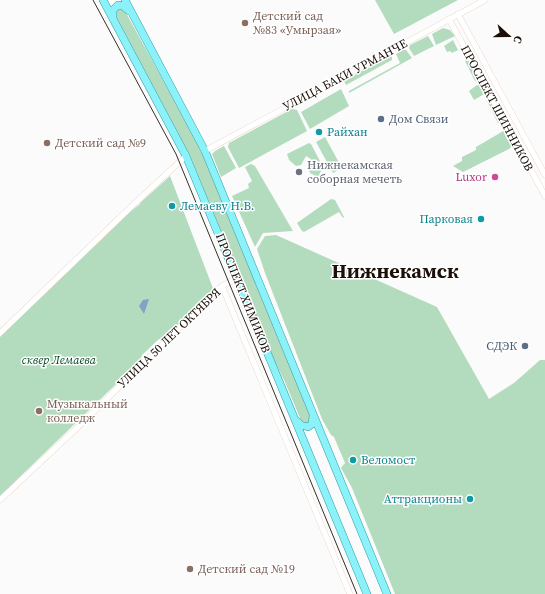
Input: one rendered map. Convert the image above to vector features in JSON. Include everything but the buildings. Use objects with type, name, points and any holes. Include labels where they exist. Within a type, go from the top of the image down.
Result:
[{"type":"main road","name":"ПРОСПЕКТ ХИМИКОВ","points":[[103,0],[186,156],[367,594]]},
{"type":"main road","name":"ПРОСПЕКТ ХИМИКОВ","points":[[125,0],[205,151],[388,594]]},
{"type":"main road","points":[[113,20],[113,10],[118,5],[123,6],[131,13]]},
{"type":"main road","points":[[295,419],[301,425],[308,428],[312,424],[313,413]]},
{"type":"street","name":"УЛИЦА БАКИ УРМАНЧЕ","points":[[205,151],[485,0]]},
{"type":"street","name":"ПРОСПЕКТ ШИННИКОВ","points":[[458,14],[545,175]]},
{"type":"street","name":"ПРОСПЕКТ ШИННИКОВ","points":[[449,19],[545,196]]},
{"type":"street","points":[[0,333],[186,156]]},
{"type":"street","name":"УЛИЦА 50 ЛЕТ ОКТЯБРЯ","points":[[0,500],[72,433],[222,286],[237,278]]},
{"type":"street","points":[[222,286],[350,594]]},
{"type":"green space","points":[[375,0],[458,0],[394,34]]},
{"type":"green space","points":[[119,8],[125,11],[198,144],[311,418],[309,424],[302,423],[276,364],[190,155],[115,14]]},
{"type":"green space","points":[[443,28],[450,30],[455,36],[436,45],[432,34]]},
{"type":"green space","points":[[428,36],[434,46],[414,56],[409,48],[410,45]]},
{"type":"green space","points":[[453,40],[458,50],[452,53],[450,51],[447,52],[444,46]]},
{"type":"green space","points":[[404,49],[412,58],[349,93],[349,91],[400,63],[396,54]]},
{"type":"green space","points":[[390,56],[392,57],[392,60],[346,85],[345,80]]},
{"type":"green space","points":[[466,59],[479,79],[478,81],[475,81],[465,61]]},
{"type":"green space","points":[[477,85],[482,86],[486,93],[474,100],[469,91]]},
{"type":"green space","points":[[341,89],[349,106],[310,129],[301,112]]},
{"type":"green space","points":[[488,97],[502,122],[498,123],[486,99]]},
{"type":"green space","points":[[292,109],[297,110],[307,131],[239,168],[228,147],[229,143]]},
{"type":"green space","points":[[505,130],[512,142],[512,146],[509,149],[463,172],[453,166],[462,161],[462,157],[476,150],[476,147]]},
{"type":"green space","points":[[325,137],[342,168],[333,173],[316,142]]},
{"type":"green space","points":[[309,143],[311,144],[323,167],[318,177],[310,173],[308,167],[311,159],[306,156],[301,165],[296,166],[289,160],[287,154]]},
{"type":"green space","points":[[224,146],[236,168],[221,177],[212,154]]},
{"type":"green space","points":[[251,164],[255,166],[293,231],[263,233],[255,247],[232,196],[249,188],[248,184],[252,181],[245,167]]},
{"type":"green space","name":"сквер Лемаева","points":[[170,176],[214,291],[163,340],[159,339],[142,355],[140,361],[0,496],[0,337],[131,211]]},
{"type":"green space","points":[[331,199],[335,200],[344,217],[343,218],[339,212],[304,232],[302,231],[297,223]]},
{"type":"green space","points":[[276,235],[437,307],[489,399],[514,383],[540,360],[545,360],[545,594],[395,594],[352,488],[341,468],[345,463],[334,437],[331,435],[322,419],[257,249],[265,236]]},
{"type":"water","points":[[149,299],[144,314],[139,306],[143,300]]},
{"type":"tram line","points":[[93,0],[176,154],[357,594]]},
{"type":"place","name":"Детский сад №83 «Умырзая»","points":[[245,23]]},
{"type":"place","name":"Дом Связи","points":[[381,119]]},
{"type":"place","name":"Райхан","points":[[319,132]]},
{"type":"place","name":"Детский сад №9","points":[[47,143]]},
{"type":"place","name":"Нижнекамская соборная мечеть","points":[[299,172]]},
{"type":"place","name":"Luxor","points":[[495,177]]},
{"type":"place","name":"Лемаеву Н.В.","points":[[172,206]]},
{"type":"place","name":"Парковая","points":[[481,219]]},
{"type":"place","name":"СДЭК","points":[[525,346]]},
{"type":"place","name":"Музыкальный колледж","points":[[39,411]]},
{"type":"place","name":"Веломост","points":[[353,460]]},
{"type":"place","name":"Аттракционы","points":[[470,499]]},
{"type":"place","name":"Детский сад №19","points":[[190,569]]},
{"type":"district","name":"Нижнекамск","points":[[395,271]]}]
